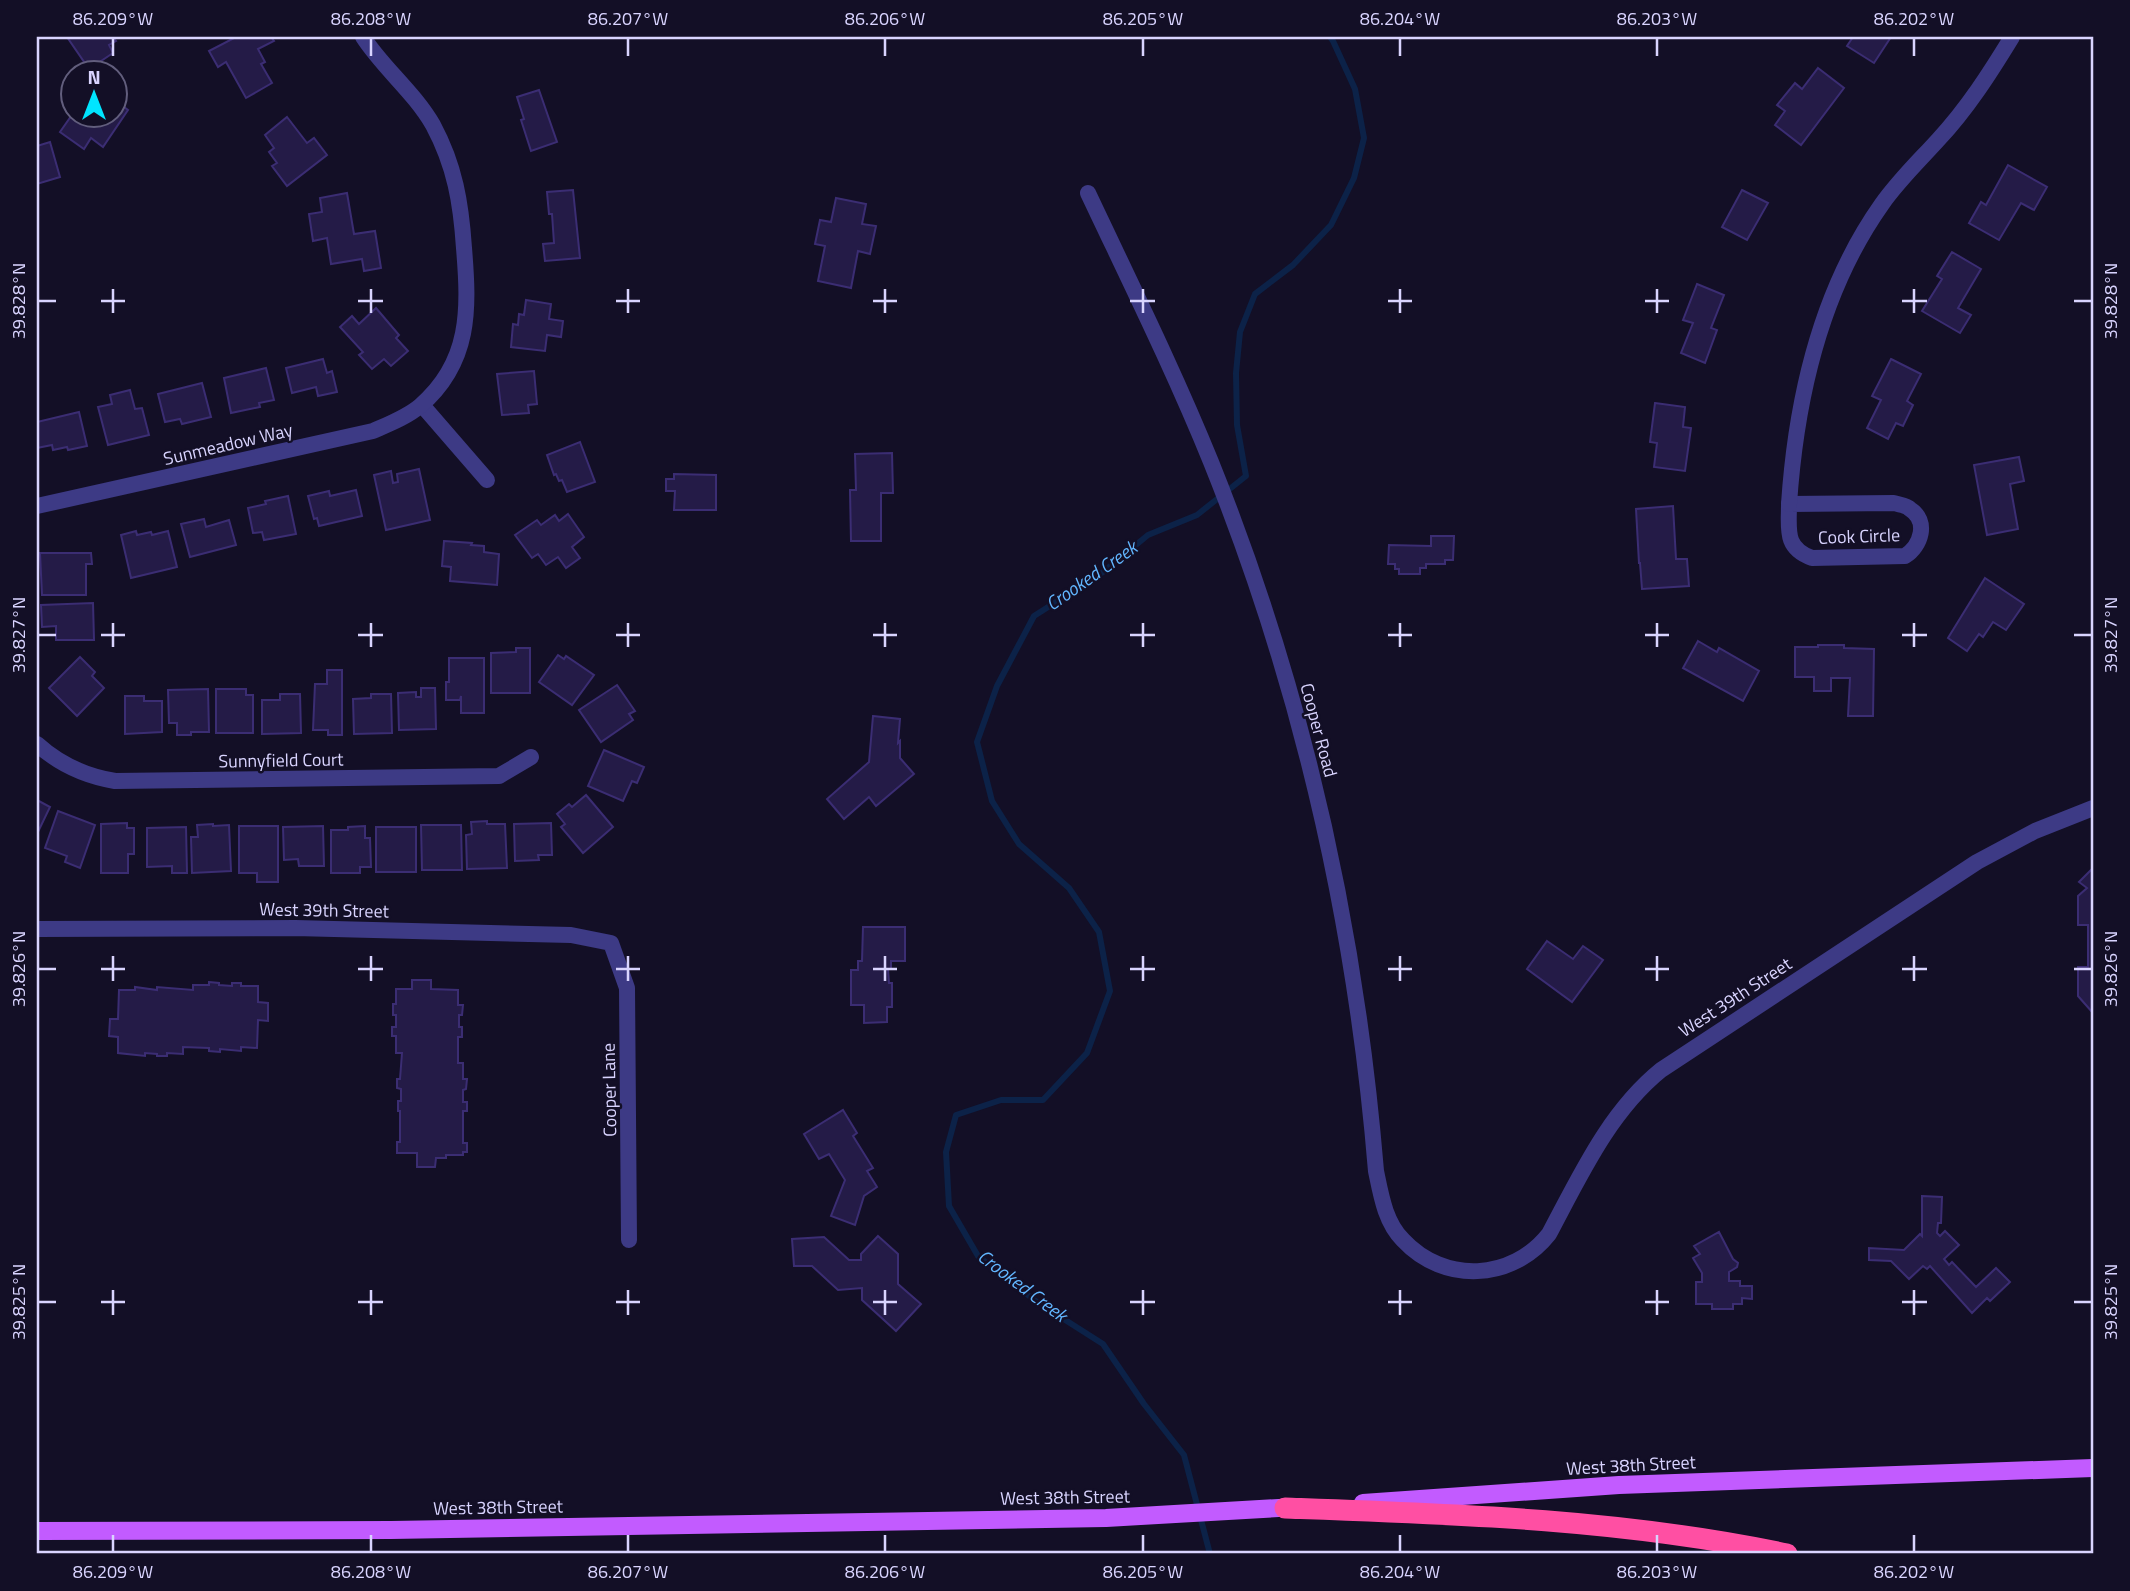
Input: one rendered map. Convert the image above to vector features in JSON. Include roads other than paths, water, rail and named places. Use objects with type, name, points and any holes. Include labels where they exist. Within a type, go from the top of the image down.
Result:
[{"type":"highway","points":[[1285,1508],[1548,1520],[1689,1536],[1787,1554]]},
{"type":"main road","name":"West 38th Street","points":[[37,1531],[391,1530],[1107,1518],[1619,1485],[2093,1468]]},
{"type":"street","points":[[363,37],[433,125],[448,158],[459,193],[468,298],[466,326],[450,369],[422,405],[487,480]]},
{"type":"street","points":[[1789,504],[1795,441],[1806,379],[1830,306],[1850,258],[1892,189],[1956,119],[2012,37]]},
{"type":"street","name":"Cooper Road","points":[[1088,193],[1161,346],[1212,464],[1284,674],[1325,831],[1344,923],[1365,1056],[1376,1171],[1387,1214],[1402,1240],[1423,1259],[1458,1271]]},
{"type":"street","name":"Sunmeadow Way","points":[[37,506],[373,431],[405,417],[422,405]]},
{"type":"street","name":"Cook Circle","points":[[1894,503],[1907,506],[1914,511],[1921,526],[1921,535],[1913,550],[1900,557],[1812,558],[1802,555],[1791,543],[1789,504],[1894,503]]},
{"type":"street","name":"Sunnyfield Court","points":[[37,744],[71,768],[97,778],[115,781],[499,776],[531,757]]},
{"type":"street","name":"West 39th Street","points":[[1458,1271],[1477,1273],[1513,1264],[1543,1242],[1615,1117],[1639,1087],[1676,1058],[1977,862],[2035,831],[2093,808]]},
{"type":"street","name":"West 39th Street","points":[[37,929],[295,928],[571,934],[611,943]]},
{"type":"street","name":"Cooper Lane","points":[[611,943],[627,988],[629,1240]]},
{"type":"waterway","name":"Crooked Creek","points":[[1210,1554],[1184,1455],[1144,1404],[1103,1344],[1037,1302],[978,1256],[949,1206],[946,1152],[956,1115],[1001,1100],[1043,1100],[1087,1053],[1110,991],[1099,932],[1069,888],[1019,844],[992,801],[977,742],[997,686],[1034,616],[1103,572],[1148,535],[1197,515],[1246,476],[1237,425],[1236,373],[1240,332],[1255,294],[1293,265],[1331,225],[1354,178],[1364,138],[1355,89],[1330,37]]}]
